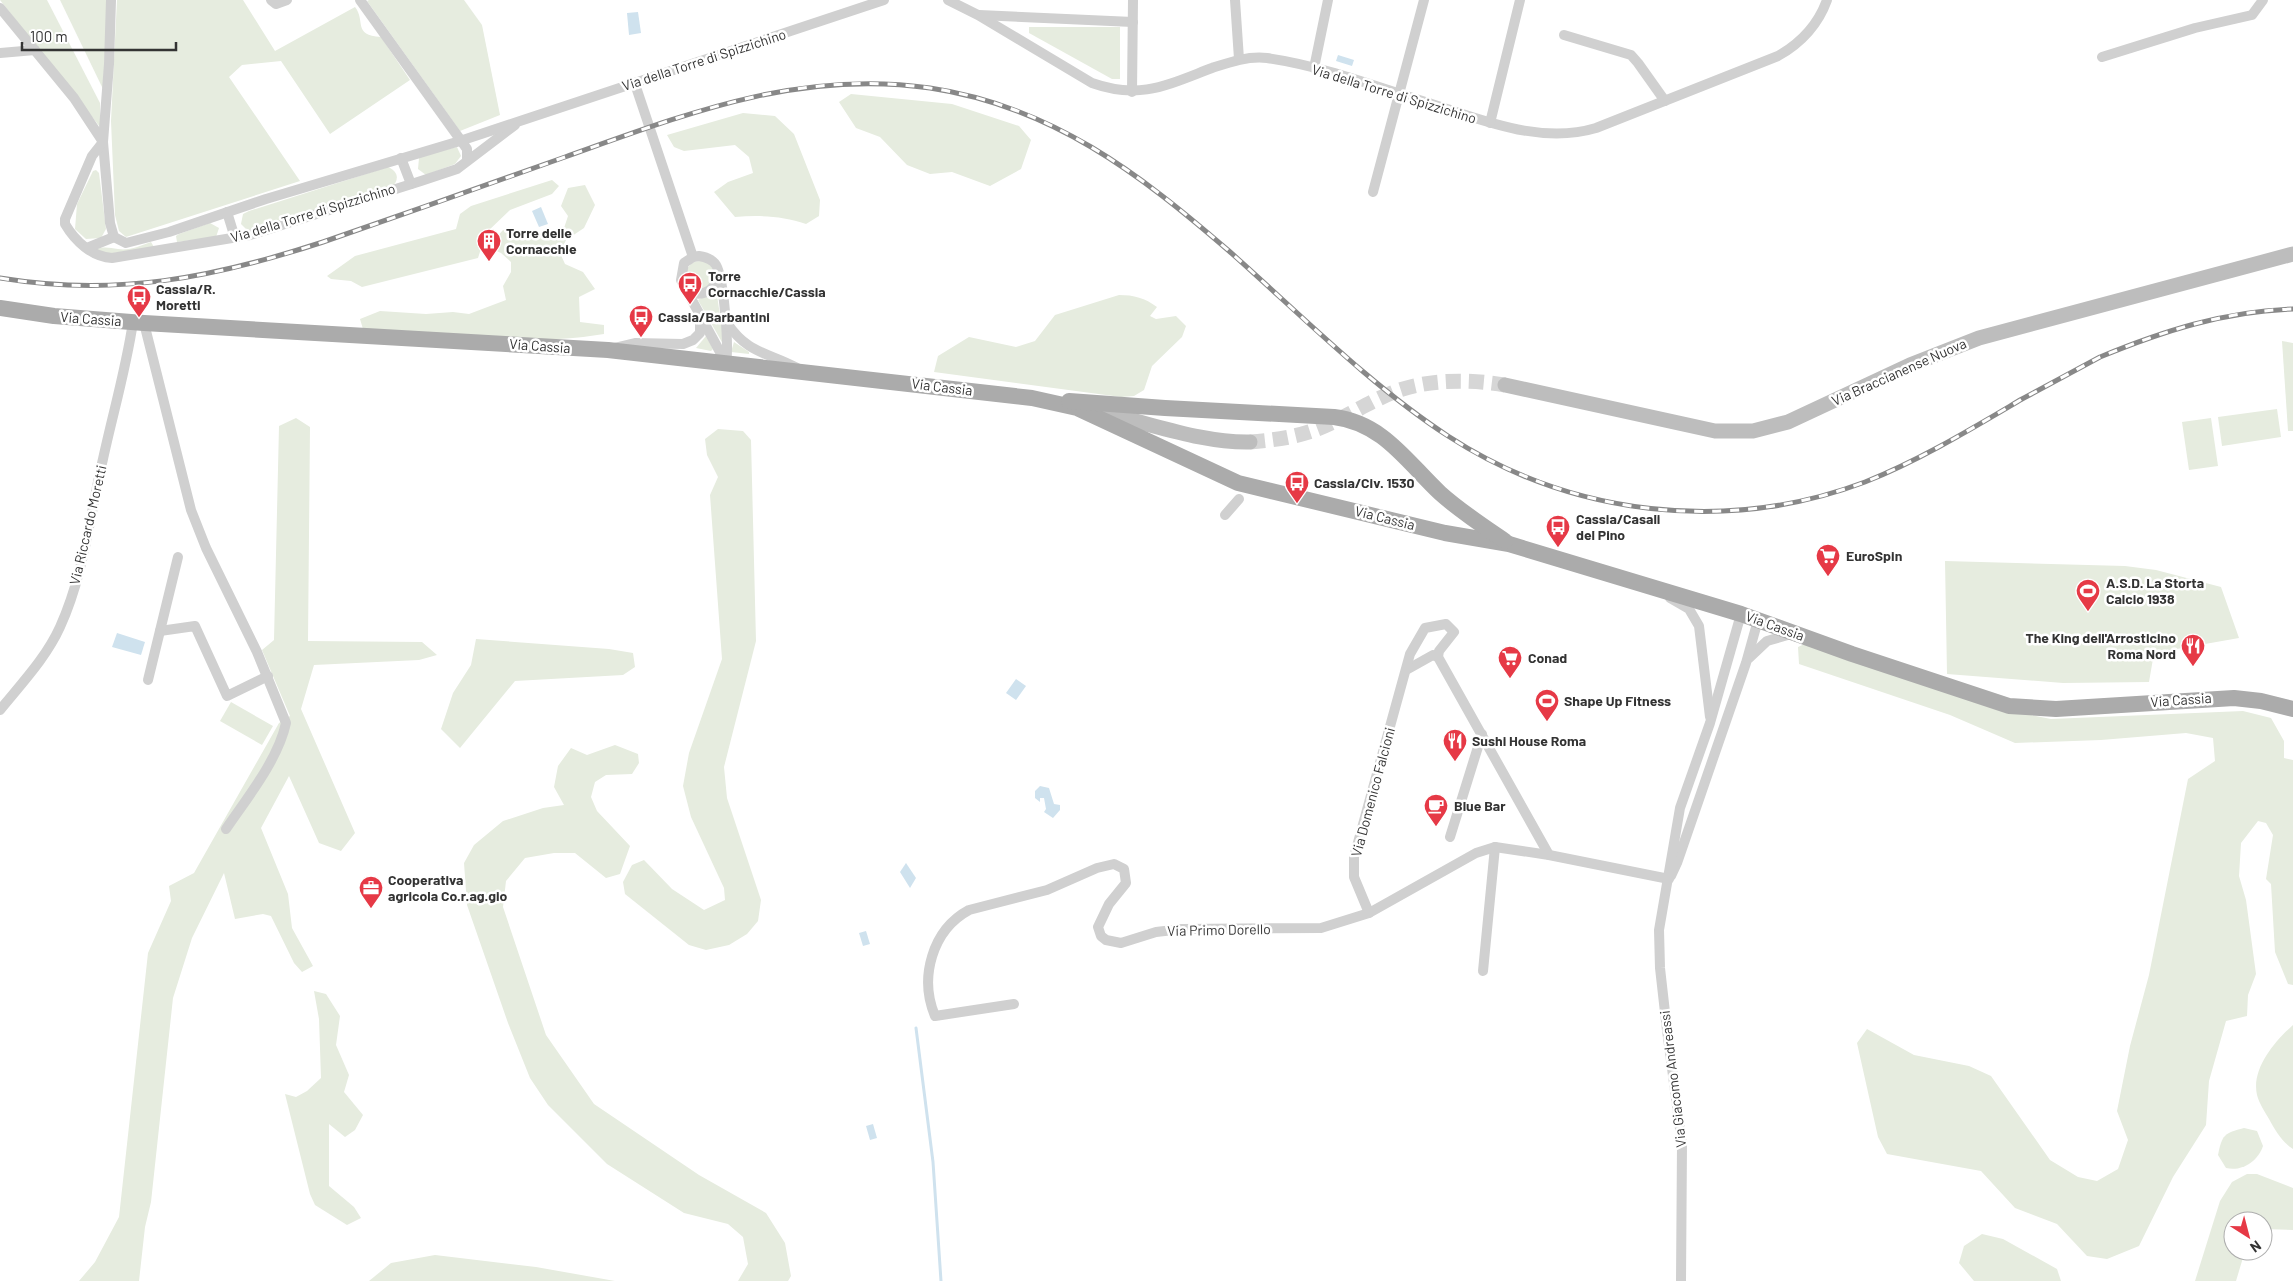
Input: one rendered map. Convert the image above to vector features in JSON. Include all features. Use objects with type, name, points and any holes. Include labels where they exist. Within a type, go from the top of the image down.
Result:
[{"type":"main road","name":"Via Braccianense Nuova","points":[[1504,385],[1698,428],[1724,432],[1753,431],[1788,422],[1910,365],[1979,338],[2293,254]]},
{"type":"main road","name":"Via Cassia","points":[[0,308],[47,316],[138,323],[608,350],[1032,398],[1077,408],[1238,483],[1445,533],[1509,544],[1741,614],[1965,692],[2022,708],[2056,709],[2234,698],[2261,700],[2293,709]]},
{"type":"main road","points":[[1032,398],[1165,408],[1334,416],[1353,420],[1386,438],[1452,504],[1509,544]]},
{"type":"main road","points":[[1077,408],[1126,417],[1211,440],[1250,442]]},
{"type":"street","points":[[103,142],[92,156],[65,219],[68,230],[87,248],[114,237],[110,223],[103,142],[111,0]]},
{"type":"street","points":[[271,0],[276,4],[286,0]]},
{"type":"street","points":[[360,0],[467,150],[467,160]]},
{"type":"street","name":"Via della Torre di Spizzichino","points":[[114,237],[126,243],[169,232],[227,212],[460,141],[884,0]]},
{"type":"street","name":"Via della Torre di Spizzichino","points":[[948,0],[978,15],[1092,83],[1109,89],[1132,92],[1168,85],[1239,58],[1267,58],[1314,68],[1490,123],[1541,133],[1568,134],[1596,128],[1784,53],[1810,31],[1827,0]]},
{"type":"street","points":[[1132,92],[1133,0]]},
{"type":"street","points":[[1236,0],[1239,58]]},
{"type":"street","points":[[1314,68],[1328,0]]},
{"type":"street","points":[[1373,192],[1424,0]]},
{"type":"street","points":[[1490,123],[1520,0]]},
{"type":"street","points":[[2102,57],[2195,28],[2252,15],[2263,0]]},
{"type":"street","points":[[0,8],[74,98],[103,142]]},
{"type":"street","points":[[978,15],[1133,22]]},
{"type":"street","points":[[1564,35],[1630,55],[1664,101]]},
{"type":"street","points":[[0,52],[35,50]]},
{"type":"street","points":[[635,84],[693,257]]},
{"type":"street","name":"Via della Torre di Spizzichino","points":[[87,248],[96,255],[112,258],[235,238],[457,169],[523,119]]},
{"type":"street","points":[[401,158],[411,184]]},
{"type":"street","points":[[227,212],[235,238]]},
{"type":"street","points":[[169,232],[170,250]]},
{"type":"street","points":[[693,257],[705,257],[715,264],[726,320],[726,363],[681,280],[681,268],[693,257]]},
{"type":"street","points":[[683,285],[692,293],[704,294],[714,287],[718,276]]},
{"type":"street","points":[[608,350],[635,343],[688,343],[697,338],[701,331],[699,312]]},
{"type":"street","points":[[726,320],[740,339],[754,350],[780,359],[802,371]]},
{"type":"street","points":[[138,323],[191,510],[206,548],[285,715],[284,733],[261,777],[226,829]]},
{"type":"street","name":"Via Riccardo Moretti","points":[[0,710],[50,645],[68,608],[83,556],[103,458],[128,354],[138,323]]},
{"type":"street","points":[[1225,515],[1239,499]]},
{"type":"street","points":[[148,680],[178,557]]},
{"type":"street","name":"Via Giacomo Andreassi","points":[[1643,583],[1684,606],[1695,617],[1700,632],[1710,722]]},
{"type":"street","name":"Via Giacomo Andreassi","points":[[1681,1281],[1682,1144],[1667,1030],[1659,943],[1680,808],[1710,722],[1741,614]]},
{"type":"street","name":"Via Giacomo Andreassi","points":[[1669,879],[1677,863],[1736,686],[1746,663],[1758,620]]},
{"type":"street","name":"Via Domenico Falcioni","points":[[1369,913],[1354,877],[1354,856],[1408,669],[1410,654],[1425,628],[1446,624],[1454,632],[1439,651],[1438,657]]},
{"type":"street","points":[[160,631],[195,626],[227,696],[268,676]]},
{"type":"street","name":"Via Giacomo Andreassi","points":[[1746,663],[1767,641],[1795,633]]},
{"type":"street","points":[[1408,669],[1433,655],[1438,657],[1549,855]]},
{"type":"street","points":[[1706,677],[1736,686]]},
{"type":"street","points":[[1450,837],[1482,734]]},
{"type":"street","points":[[1484,972],[1496,846],[1669,879]]},
{"type":"street","name":"Via Primo Dorello","points":[[1014,1004],[935,1016],[931,1007],[928,977],[932,953],[945,929],[958,916],[969,910],[1047,890],[1096,868],[1114,864],[1124,869],[1126,883],[1109,904],[1098,927],[1101,936],[1106,940],[1122,943],[1156,932],[1182,929],[1321,928],[1369,913],[1476,853],[1496,846]]},
{"type":"street","points":[[1658,877],[1670,867]]},
{"type":"shaded area","points":[[0,0],[47,0],[100,103],[100,127]]},
{"type":"shaded area","points":[[60,0],[108,0],[103,89]]},
{"type":"shaded area","points":[[117,0],[243,0],[275,51],[355,7],[363,30],[372,36],[381,37],[410,80],[330,134],[281,61],[242,65],[229,77],[300,181],[126,237],[119,231],[115,215],[111,121]]},
{"type":"shaded area","points":[[464,0],[482,25],[500,115],[460,131],[367,1]]},
{"type":"shaded area","points":[[1029,27],[1120,27],[1120,79],[1112,79],[1029,33]]},
{"type":"shaded area","points":[[851,94],[952,104],[1019,126],[1031,140],[1021,169],[990,186],[952,172],[930,174],[907,165],[880,137],[856,128],[839,102]]},
{"type":"shaded area","points":[[743,113],[775,116],[794,134],[820,200],[819,216],[806,224],[789,219],[771,217],[735,217],[714,192],[728,182],[753,173],[749,157],[735,145],[684,151],[674,147],[667,135]]},
{"type":"shaded area","points":[[457,147],[461,156],[455,164],[426,175],[418,169],[419,158],[424,155]]},
{"type":"shaded area","points":[[388,167],[397,176],[396,182],[392,187],[248,231],[241,224],[243,214],[249,211]]},
{"type":"shaded area","points":[[96,170],[99,173],[106,229],[101,238],[86,239],[75,229],[77,204],[93,171]]},
{"type":"shaded area","points":[[552,180],[559,186],[552,194],[510,210],[486,233],[478,258],[362,287],[351,281],[331,279],[327,276],[355,256],[456,229],[460,214],[471,206]]},
{"type":"shaded area","points":[[585,185],[595,205],[584,228],[566,240],[560,253],[565,264],[583,272],[595,289],[579,297],[580,322],[604,325],[604,334],[544,340],[514,340],[453,338],[363,329],[360,319],[380,311],[469,314],[506,300],[503,286],[511,272],[511,262],[501,253],[488,247],[503,230],[526,236],[563,231],[568,216],[561,206],[568,188]]},
{"type":"shaded area","points":[[210,223],[219,228],[216,237],[177,242],[176,236],[179,234]]},
{"type":"shaded area","points":[[151,242],[154,247],[107,254],[98,252],[97,249],[105,247],[134,248]]},
{"type":"shaded area","points":[[700,261],[710,265],[714,275],[710,285],[700,289],[690,285],[686,275],[690,265]]},
{"type":"shaded area","points":[[716,289],[724,341],[723,344],[698,300]]},
{"type":"shaded area","points":[[1119,295],[1144,299],[1157,307],[1150,316],[1156,319],[1176,316],[1186,326],[1182,337],[1152,366],[1144,390],[1134,396],[1121,397],[934,372],[938,356],[969,337],[1016,347],[1035,341],[1055,315]]},
{"type":"shaded area","points":[[706,336],[713,349],[711,351],[696,348]]},
{"type":"shaded area","points":[[2282,341],[2293,343],[2293,431],[2288,431]]},
{"type":"shaded area","points":[[734,342],[749,352],[749,354],[731,352]]},
{"type":"shaded area","points":[[2277,409],[2281,437],[2222,446],[2218,417]]},
{"type":"shaded area","points":[[296,418],[310,427],[308,641],[422,642],[437,655],[419,660],[314,665],[301,709],[355,833],[341,851],[319,843],[289,776],[261,828],[288,894],[292,928],[313,966],[302,972],[294,963],[271,916],[263,914],[235,919],[224,873],[192,938],[173,998],[151,1202],[145,1227],[139,1281],[79,1281],[95,1262],[119,1217],[148,953],[171,901],[169,886],[194,873],[279,723],[290,716],[262,650],[274,640],[279,426]]},
{"type":"shaded area","points":[[2211,418],[2218,466],[2189,470],[2182,422]]},
{"type":"shaded area","points":[[718,429],[743,431],[751,440],[756,641],[724,767],[727,798],[761,900],[758,921],[747,934],[729,945],[706,950],[689,945],[625,894],[623,882],[632,865],[644,860],[672,889],[704,910],[725,900],[724,888],[691,817],[683,786],[689,753],[722,659],[710,495],[718,477],[707,455],[705,439]]},
{"type":"shaded area","name":"A.S.D. La Storta Calcio 1938","points":[[1945,561],[2125,566],[2156,570],[2221,587],[2239,638],[2154,653],[2149,682],[2063,683],[1947,674]]},
{"type":"shaded area","points":[[476,639],[609,649],[633,653],[635,667],[623,675],[515,681],[460,748],[441,729],[453,693],[471,665]]},
{"type":"shaded area","points":[[1811,641],[2021,713],[2051,719],[2243,711],[2271,718],[2284,741],[2284,758],[2293,760],[2293,985],[2288,984],[2275,952],[2271,884],[2266,879],[2273,835],[2266,823],[2258,821],[2241,843],[2239,876],[2246,900],[2256,974],[2248,995],[2247,1016],[2226,1021],[2209,1081],[2206,1125],[2173,1177],[2139,1246],[2107,1259],[2087,1256],[2057,1224],[2015,1208],[1981,1171],[1887,1154],[1878,1137],[1857,1043],[1867,1029],[1914,1055],[1969,1066],[1991,1076],[2050,1160],[2078,1177],[2097,1181],[2118,1169],[2128,1140],[2117,1111],[2130,1046],[2149,975],[2188,779],[2215,761],[2213,738],[2186,733],[2101,740],[2015,743],[1950,715],[1799,664],[1798,647]]},
{"type":"shaded area","points":[[231,702],[273,726],[262,745],[220,721]]},
{"type":"shaded area","points":[[615,745],[638,754],[639,763],[632,774],[606,775],[595,782],[591,797],[597,811],[630,846],[620,874],[606,878],[575,853],[554,853],[525,858],[506,881],[503,907],[546,1035],[594,1104],[699,1175],[766,1213],[785,1243],[791,1276],[788,1281],[738,1281],[748,1264],[743,1237],[728,1224],[684,1213],[607,1164],[548,1105],[530,1078],[508,1023],[467,905],[464,863],[474,845],[503,821],[543,808],[564,805],[554,787],[558,766],[571,748],[587,755]]},
{"type":"shaded area","points":[[314,991],[326,994],[340,1016],[336,1045],[349,1075],[344,1092],[363,1115],[355,1130],[345,1137],[329,1124],[329,1186],[354,1207],[361,1218],[347,1225],[315,1205],[310,1194],[285,1094],[296,1097],[307,1091],[321,1078],[319,1019]]},
{"type":"shaded area","points":[[2293,1025],[2293,1149],[2282,1139],[2271,1123],[2259,1101],[2256,1085],[2266,1056]]},
{"type":"shaded area","points":[[2244,1128],[2257,1131],[2263,1146],[2261,1151],[2253,1161],[2243,1167],[2226,1168],[2218,1155],[2221,1143],[2228,1133]]},
{"type":"shaded area","points":[[2247,1174],[2257,1174],[2293,1188],[2293,1230],[2273,1229],[2273,1211],[2223,1211],[2223,1261],[2242,1261],[2236,1281],[2195,1281],[2220,1201],[2232,1182]]},
{"type":"shaded area","points":[[1982,1234],[2003,1239],[2057,1269],[2061,1281],[1974,1281],[1959,1263],[1964,1246]]},
{"type":"shaded area","points":[[435,1255],[536,1267],[615,1281],[369,1281],[391,1263]]},
{"type":"water","points":[[638,12],[641,33],[629,35],[627,13]]},
{"type":"water","points":[[1338,55],[1354,60],[1352,66],[1336,61]]},
{"type":"water","points":[[541,207],[548,224],[539,227],[532,211]]},
{"type":"water","points":[[117,633],[145,642],[141,655],[112,647]]},
{"type":"water","points":[[1016,679],[1026,686],[1016,700],[1006,693]]},
{"type":"water","points":[[1040,786],[1049,788],[1054,804],[1060,805],[1060,810],[1053,818],[1044,812],[1046,809],[1044,798],[1040,798],[1040,802],[1035,798],[1035,791]]},
{"type":"water","points":[[906,863],[916,878],[910,888],[900,872]]},
{"type":"water","points":[[866,931],[870,944],[863,946],[859,933]]},
{"type":"water","points":[[873,1124],[877,1138],[870,1140],[866,1126]]},
{"type":"waterway","points":[[916,1028],[933,1162],[941,1281]]},
{"type":"tunnel","points":[[1250,442],[1280,439],[1310,432],[1369,403],[1407,388],[1449,381],[1505,385]]},
{"type":"railway","points":[[0,278],[84,285],[164,281],[203,274],[282,255],[323,242],[655,125],[744,99],[789,90],[835,85],[882,84],[930,88],[974,97],[1015,110],[1054,127],[1091,147],[1127,170],[1195,222],[1391,395],[1448,436],[1496,463],[1546,484],[1598,499],[1651,508],[1705,511],[1759,508],[1813,498],[1865,482],[1925,454],[2100,357],[2171,331],[2219,318],[2293,309]]},
{"type":"place","name":"Torre delle Cornacchie","points":[[489,262]]},
{"type":"place","name":"Torre Cornacchie/Cassia","points":[[690,305]]},
{"type":"place","name":"Cassia/R. Moretti","points":[[139,318]]},
{"type":"place","name":"Cassia/Barbantini","points":[[641,338]]},
{"type":"place","name":"Cassia/Civ. 1530","points":[[1297,504]]},
{"type":"place","name":"Cassia/Casali del Pino","points":[[1558,548]]},
{"type":"place","name":"EuroSpin","points":[[1828,577]]},
{"type":"place","name":"A.S.D. La Storta Calcio 1938","points":[[2088,612]]},
{"type":"place","name":"The King dell'Arrosticino Roma Nord","points":[[2193,667]]},
{"type":"place","name":"Conad","points":[[1510,679]]},
{"type":"place","name":"Shape Up Fitness","points":[[1547,722]]},
{"type":"place","name":"Sushi House Roma","points":[[1455,762]]},
{"type":"place","name":"Blue Bar","points":[[1436,827]]},
{"type":"place","name":"Cooperativa agricola Co.r.ag.gio","points":[[371,909]]}]
